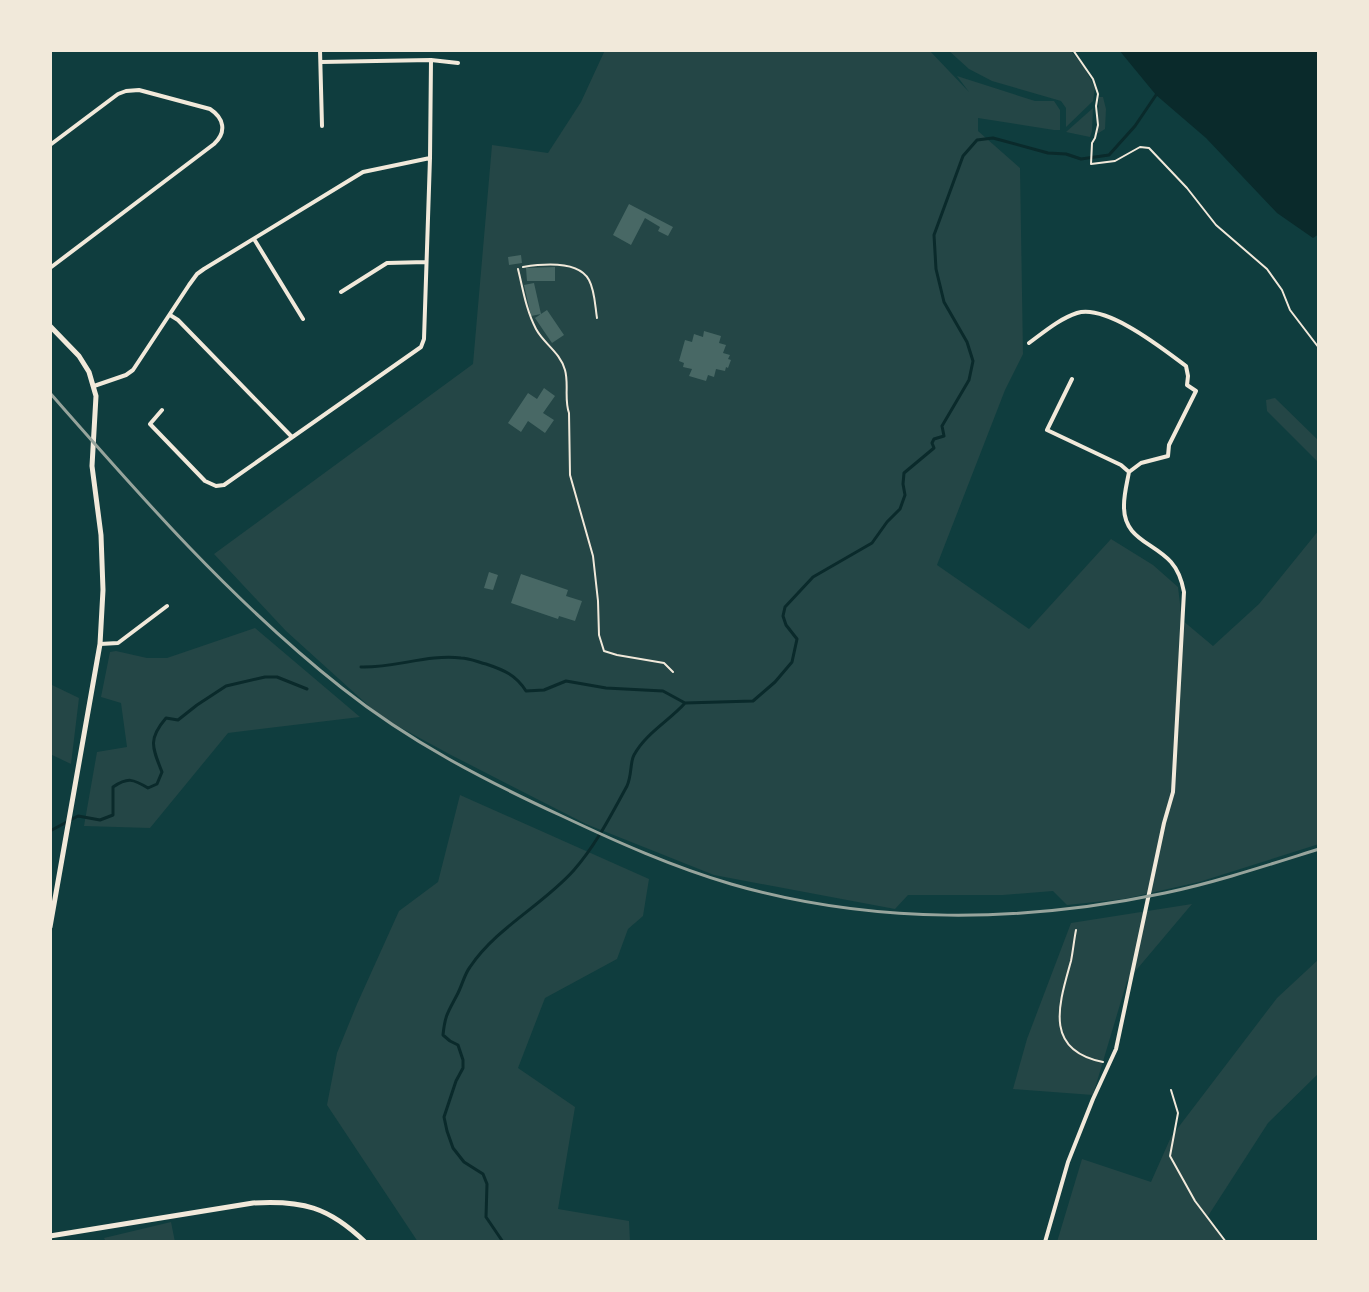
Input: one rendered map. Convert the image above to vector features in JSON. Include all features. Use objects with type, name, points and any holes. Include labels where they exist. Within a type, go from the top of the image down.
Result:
[{"type":"street","points":[[320,50],[322,126]]},
{"type":"street","points":[[321,62],[431,60],[458,63]]},
{"type":"street","points":[[162,410],[150,424],[205,481],[220,486],[421,347],[424,339],[427,262],[431,60]]},
{"type":"street","points":[[50,145],[118,94],[130,90],[210,109],[223,125],[221,137],[214,144],[50,268]]},
{"type":"street","points":[[94,386],[131,371],[197,274],[363,172],[430,158]]},
{"type":"street","points":[[254,239],[303,319]]},
{"type":"street","points":[[341,292],[387,263],[427,262]]},
{"type":"street","points":[[1029,343],[1060,321],[1081,312],[1092,312],[1148,337],[1186,366],[1187,385],[1196,391],[1169,445],[1168,456],[1141,463],[1129,472],[1124,514],[1131,530],[1171,562],[1181,578],[1184,592],[1173,792],[1116,1049],[1068,1162],[1045,1242]]},
{"type":"street","points":[[170,315],[292,437]]},
{"type":"street","points":[[50,326],[79,356],[94,386],[96,406],[92,466],[101,535],[103,590],[100,644],[50,927]]},
{"type":"street","points":[[1072,379],[1047,430],[1121,465],[1129,472]]},
{"type":"street","points":[[100,644],[118,643],[167,606]]},
{"type":"street","points":[[50,1236],[281,1201],[320,1210],[344,1223],[365,1242]]},
{"type":"lane","points":[[518,269],[528,312],[538,332],[557,353],[566,370],[570,475],[593,556],[599,635],[604,651],[664,663],[673,672]]},
{"type":"path","points":[[1073,50],[1093,79],[1098,94],[1098,125],[1092,143],[1091,164],[1115,161],[1140,147],[1149,148],[1187,188],[1216,225],[1267,269],[1282,290],[1290,310],[1319,348]]},
{"type":"path","points":[[518,269],[548,265],[582,271],[589,279],[597,318]]},
{"type":"path","points":[[1076,930],[1058,1015],[1066,1042],[1080,1056],[1111,1064]]},
{"type":"path","points":[[1171,1090],[1178,1113],[1170,1156],[1195,1201],[1226,1242]]},
{"type":"shaded area","points":[[605,50],[929,50],[969,92],[957,76],[1035,101],[1054,101],[1060,110],[1060,130],[978,118],[978,131],[1020,168],[1023,354],[1005,390],[937,565],[1029,629],[1111,539],[1153,565],[1178,587],[1182,620],[1213,646],[1259,604],[1319,530],[1319,844],[1199,882],[1124,899],[1067,905],[1053,891],[1003,895],[908,895],[895,909],[714,875],[586,824],[381,717],[286,631],[214,554],[473,364],[492,145],[548,153],[581,102]]},
{"type":"shaded area","points":[[948,50],[1070,50],[1095,88],[1093,101],[1066,127],[1066,108],[1061,101],[992,81],[969,69]]},
{"type":"shaded area","points":[[1119,50],[1319,50],[1319,234],[1313,238],[1277,213],[1206,138],[1156,95]]},
{"type":"shaded area","points":[[1099,97],[1103,97],[1106,109],[1105,129],[1097,134]]},
{"type":"shaded area","points":[[1093,108],[1090,137],[1066,132]]},
{"type":"shaded area","points":[[1275,398],[1319,441],[1319,463],[1267,411],[1266,400]]},
{"type":"shaded area","points":[[255,628],[360,717],[228,733],[150,828],[84,826],[97,752],[127,747],[121,703],[101,697],[110,652],[167,658]]},
{"type":"shaded area","points":[[50,684],[79,698],[71,764],[50,754]]},
{"type":"shaded area","points":[[460,795],[649,879],[643,916],[628,929],[617,959],[545,998],[518,1068],[575,1107],[558,1209],[629,1221],[630,1242],[418,1242],[327,1105],[337,1053],[399,911],[438,882]]},
{"type":"shaded area","points":[[1192,904],[1127,981],[1093,1095],[1013,1089],[1027,1039],[1071,923]]},
{"type":"shaded area","points":[[1319,959],[1319,1073],[1268,1123],[1208,1216],[1226,1242],[1057,1242],[1082,1159],[1151,1182],[1171,1137],[1277,998]]},
{"type":"shaded area","points":[[171,1222],[175,1242],[106,1242],[104,1238]]},
{"type":"building","points":[[629,204],[673,227],[668,236],[645,218],[631,245],[613,235]]},
{"type":"building","points":[[521,255],[522,263],[509,265],[508,257]]},
{"type":"building","points":[[555,267],[555,281],[527,281],[526,268]]},
{"type":"building","points":[[534,283],[541,314],[531,316],[524,285]]},
{"type":"building","points":[[547,310],[564,335],[552,343],[535,318]]},
{"type":"building","points":[[704,331],[721,336],[719,343],[726,345],[723,353],[730,355],[728,359],[731,360],[725,371],[716,369],[714,377],[708,375],[706,381],[689,376],[692,369],[683,367],[684,363],[679,361],[685,340],[692,342],[694,334],[703,337]]},
{"type":"building","points":[[544,388],[555,396],[543,413],[554,420],[545,433],[528,421],[521,432],[508,423],[528,393],[537,399]]},
{"type":"building","points":[[489,572],[498,575],[493,590],[484,588]]},
{"type":"building","points":[[521,574],[568,590],[566,596],[582,601],[575,621],[559,616],[558,619],[511,603]]},
{"type":"waterway","points":[[361,667],[436,658],[464,658],[504,671],[526,691],[544,690],[566,681],[606,688],[663,691],[685,703],[753,701],[792,662],[797,639],[786,625],[783,616],[785,607],[813,577],[872,543],[900,509],[905,495],[904,473],[934,448],[934,439],[944,436],[942,426],[969,380],[973,361],[967,342],[944,302],[936,269],[934,235],[963,156],[977,140],[993,138],[1081,159],[1109,155],[1135,126],[1156,95]]},
{"type":"waterway","points":[[50,831],[78,816],[100,820],[113,815],[113,787],[123,782],[134,781],[148,788],[157,784],[162,772],[154,749],[154,738],[166,718],[178,720],[226,686],[265,677],[277,677],[307,689]]},
{"type":"waterway","points":[[503,1242],[486,1217],[487,1184],[483,1174],[464,1162],[453,1148],[447,1131],[444,1117],[463,1068],[463,1060],[458,1045],[443,1035],[446,1018],[468,970],[481,953],[562,883],[582,860],[627,786],[633,758],[639,747],[685,703]]},
{"type":"railway","points":[[50,393],[226,584],[302,655],[368,708],[448,759],[504,788],[603,835],[688,870],[731,884],[838,907],[893,913],[1002,914],[1057,910],[1165,893],[1319,849]]}]
